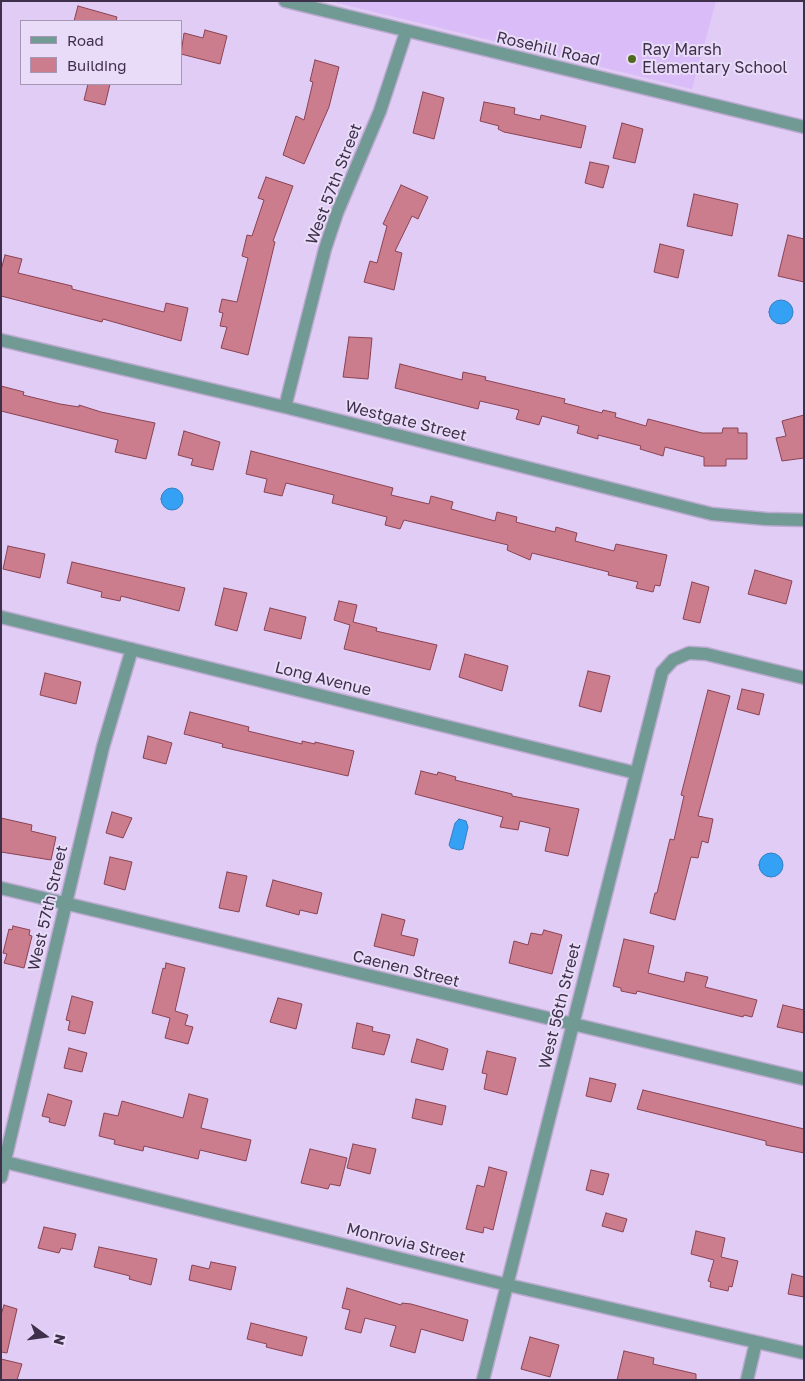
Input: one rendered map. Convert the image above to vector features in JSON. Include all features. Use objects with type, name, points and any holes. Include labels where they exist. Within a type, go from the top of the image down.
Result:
[{"type":"street","name":"Rosehill Road","points":[[285,1],[406,32],[804,127]]},
{"type":"street","name":"West 57th Street","points":[[285,407],[325,249],[337,213],[380,112],[406,32]]},
{"type":"street","name":"Westgate Street","points":[[1,340],[285,407],[712,514],[766,520],[804,520]]},
{"type":"street","name":"Long Avenue","points":[[1,617],[636,773]]},
{"type":"street","name":"West 57th Street","points":[[1,1176],[3,1161],[104,747],[132,649]]},
{"type":"street","name":"West 56th Street","points":[[483,1380],[662,672],[673,660],[689,653],[706,654],[804,678]]},
{"type":"street","name":"Caenen Street","points":[[1,888],[804,1079]]},
{"type":"street","name":"Monrovia Street","points":[[3,1161],[508,1285],[804,1353]]},
{"type":"street","points":[[746,1380],[756,1342]]},
{"type":"shaded area","name":"Ray Marsh Elementary School","points":[[329,1],[716,1],[692,89]]},
{"type":"water","points":[[781,300],[786,301],[792,307],[792,317],[786,323],[781,324],[776,323],[770,317],[769,312],[770,307],[776,301]]},
{"type":"water","points":[[172,488],[180,491],[183,499],[180,507],[172,510],[164,507],[161,499],[164,491]]},
{"type":"water","points":[[459,819],[466,821],[468,827],[463,849],[459,850],[451,848],[449,845],[455,823]]},
{"type":"water","points":[[771,853],[779,857],[783,865],[779,873],[771,877],[763,873],[759,865],[763,857]]},
{"type":"building","points":[[78,6],[117,17],[116,20],[74,20]]},
{"type":"building","points":[[205,30],[227,36],[220,64],[182,54],[184,33],[203,38]]},
{"type":"building","points":[[315,60],[339,67],[329,107],[304,164],[283,155],[296,116],[304,120],[313,82],[310,81]]},
{"type":"building","points":[[88,85],[110,85],[105,105],[84,100]]},
{"type":"building","points":[[423,92],[444,98],[434,139],[413,133]]},
{"type":"building","points":[[484,102],[515,108],[514,114],[540,120],[541,115],[586,126],[581,148],[504,132],[498,129],[499,126],[480,121]]},
{"type":"building","points":[[622,123],[643,129],[635,163],[613,158]]},
{"type":"building","points":[[590,162],[609,166],[603,188],[585,183]]},
{"type":"building","points":[[266,177],[293,186],[273,241],[275,242],[248,355],[221,348],[227,327],[220,326],[223,313],[219,312],[222,299],[237,302],[248,258],[242,256],[247,235],[252,236],[264,200],[258,198]]},
{"type":"building","points":[[401,185],[428,197],[418,219],[412,216],[395,251],[402,253],[394,290],[364,282],[370,261],[377,263],[387,226],[383,224]]},
{"type":"building","points":[[694,194],[738,204],[732,236],[687,226]]},
{"type":"building","points":[[788,235],[804,239],[804,282],[778,276]]},
{"type":"building","points":[[660,244],[684,250],[678,278],[654,272]]},
{"type":"building","points":[[5,255],[22,259],[18,273],[72,286],[72,289],[164,312],[166,303],[188,308],[181,341],[103,319],[102,322],[1,296],[1,270]]},
{"type":"building","points":[[349,337],[372,338],[368,379],[343,377]]},
{"type":"building","points":[[400,364],[462,380],[463,372],[486,377],[485,380],[565,399],[564,403],[602,413],[603,410],[616,413],[615,417],[646,426],[648,419],[702,433],[722,433],[723,428],[738,428],[738,433],[747,433],[747,459],[726,459],[726,466],[704,466],[704,457],[665,447],[663,456],[640,449],[641,446],[598,435],[598,439],[577,433],[579,426],[542,416],[539,425],[516,419],[519,410],[480,401],[478,409],[395,388]]},
{"type":"building","points":[[1,386],[24,392],[23,395],[60,404],[79,407],[79,405],[101,412],[155,423],[146,459],[115,452],[118,440],[1,411]]},
{"type":"building","points":[[804,415],[804,458],[782,461],[776,438],[786,436],[782,421]]},
{"type":"building","points":[[184,431],[220,442],[213,470],[191,465],[193,459],[178,455]]},
{"type":"building","points":[[251,451],[393,488],[391,495],[429,504],[431,496],[453,502],[451,509],[495,521],[497,512],[517,517],[516,522],[555,532],[556,527],[577,533],[575,541],[614,551],[616,544],[667,555],[660,586],[655,585],[653,592],[636,588],[638,582],[608,575],[609,572],[532,553],[530,560],[507,550],[508,545],[404,520],[400,529],[385,525],[387,517],[332,503],[334,495],[286,483],[282,496],[264,492],[267,479],[246,474]]},
{"type":"building","points":[[8,546],[45,554],[40,578],[3,569]]},
{"type":"building","points":[[72,562],[185,588],[179,611],[121,596],[120,601],[101,597],[102,592],[67,583]]},
{"type":"building","points":[[755,570],[792,581],[786,604],[748,594]]},
{"type":"building","points":[[692,582],[709,587],[700,623],[683,619]]},
{"type":"building","points":[[224,588],[247,593],[237,631],[215,625]]},
{"type":"building","points":[[339,601],[357,605],[353,622],[377,628],[376,631],[437,645],[430,670],[344,649],[350,625],[334,620]]},
{"type":"building","points":[[270,608],[306,617],[301,639],[264,630]]},
{"type":"building","points":[[465,654],[508,666],[502,691],[459,677]]},
{"type":"building","points":[[588,671],[610,676],[601,712],[579,706]]},
{"type":"building","points":[[45,673],[81,682],[76,704],[40,695]]},
{"type":"building","points":[[742,689],[764,694],[759,715],[737,709]]},
{"type":"building","points":[[708,690],[730,696],[698,816],[713,819],[708,843],[702,841],[698,858],[691,857],[675,920],[650,913],[655,893],[657,893],[670,839],[674,840],[684,796],[681,795]]},
{"type":"building","points":[[190,712],[249,727],[248,731],[302,744],[302,741],[315,744],[315,742],[354,751],[348,776],[222,747],[223,744],[184,734]]},
{"type":"building","points":[[148,736],[172,743],[166,764],[143,758]]},
{"type":"building","points":[[421,771],[437,775],[438,772],[456,777],[455,780],[512,794],[512,796],[579,809],[568,856],[545,851],[550,828],[520,821],[518,830],[500,827],[503,817],[415,794]]},
{"type":"building","points":[[112,812],[132,818],[123,838],[106,833]]},
{"type":"building","points":[[1,818],[32,825],[31,831],[56,837],[51,860],[1,852]]},
{"type":"building","points":[[110,857],[132,862],[125,890],[104,884]]},
{"type":"building","points":[[227,872],[247,876],[239,912],[219,908]]},
{"type":"building","points":[[273,880],[322,893],[317,914],[300,910],[299,915],[266,906]]},
{"type":"building","points":[[382,914],[405,920],[401,935],[418,939],[414,956],[374,946]]},
{"type":"building","points":[[13,926],[30,930],[29,935],[32,936],[24,968],[4,963],[7,954],[3,953],[9,929],[12,930]]},
{"type":"building","points":[[544,930],[562,935],[552,974],[509,963],[514,941],[528,945],[531,933],[542,935]]},
{"type":"building","points":[[624,939],[654,946],[648,973],[684,982],[686,972],[708,977],[705,987],[757,1000],[752,1017],[744,1015],[743,1017],[637,991],[636,994],[621,991],[621,988],[613,986]]},
{"type":"building","points":[[166,963],[185,968],[175,1011],[188,1015],[185,1025],[193,1027],[188,1044],[165,1038],[170,1018],[152,1013],[163,968],[165,969]]},
{"type":"building","points":[[72,996],[93,1002],[85,1034],[68,1030],[70,1021],[66,1020]]},
{"type":"building","points":[[278,998],[302,1004],[296,1029],[270,1022]]},
{"type":"building","points":[[783,1005],[804,1010],[804,1033],[777,1027]]},
{"type":"building","points":[[357,1023],[373,1027],[372,1031],[390,1035],[384,1055],[352,1048]]},
{"type":"building","points":[[417,1039],[448,1049],[443,1070],[411,1062]]},
{"type":"building","points":[[69,1048],[87,1053],[82,1072],[64,1068]]},
{"type":"building","points":[[487,1051],[516,1058],[507,1095],[484,1089],[487,1074],[482,1073]]},
{"type":"building","points":[[590,1078],[616,1084],[611,1102],[586,1096]]},
{"type":"building","points":[[643,1090],[804,1129],[804,1153],[766,1145],[766,1141],[637,1109]]},
{"type":"building","points":[[48,1094],[72,1101],[65,1126],[49,1122],[50,1118],[42,1116]]},
{"type":"building","points":[[189,1094],[208,1099],[201,1128],[251,1140],[246,1161],[200,1150],[198,1159],[144,1146],[143,1151],[114,1144],[115,1140],[99,1136],[104,1113],[118,1116],[122,1101],[183,1118]]},
{"type":"building","points":[[416,1099],[446,1106],[442,1125],[412,1118]]},
{"type":"building","points":[[353,1144],[376,1149],[370,1174],[347,1168]]},
{"type":"building","points":[[310,1149],[347,1158],[340,1186],[330,1184],[328,1189],[301,1183]]},
{"type":"building","points":[[489,1167],[507,1172],[493,1230],[484,1227],[483,1233],[466,1229],[477,1185],[484,1187]]},
{"type":"building","points":[[591,1170],[609,1174],[603,1195],[586,1190]]},
{"type":"building","points":[[606,1213],[627,1219],[623,1232],[602,1226]]},
{"type":"building","points":[[44,1227],[76,1234],[72,1250],[61,1248],[59,1253],[38,1248]]},
{"type":"building","points":[[696,1231],[725,1238],[721,1257],[738,1261],[732,1287],[729,1286],[728,1291],[710,1287],[711,1282],[708,1281],[714,1260],[691,1254]]},
{"type":"building","points":[[99,1247],[157,1259],[151,1285],[129,1279],[130,1276],[94,1267]]},
{"type":"building","points":[[211,1262],[236,1267],[231,1290],[189,1280],[192,1265],[209,1269]]},
{"type":"building","points":[[792,1274],[804,1277],[804,1297],[788,1294]]},
{"type":"building","points":[[347,1288],[401,1305],[402,1303],[411,1304],[468,1320],[463,1341],[421,1329],[415,1353],[390,1346],[396,1326],[365,1318],[361,1333],[345,1329],[350,1310],[342,1308]]},
{"type":"building","points":[[4,1305],[17,1309],[7,1353],[1,1352],[1,1315]]},
{"type":"building","points":[[251,1323],[307,1337],[302,1356],[266,1347],[267,1344],[247,1339]]},
{"type":"building","points":[[530,1337],[559,1345],[550,1377],[521,1369]]},
{"type":"building","points":[[624,1351],[654,1358],[653,1364],[696,1374],[696,1380],[617,1380]]},
{"type":"building","points":[[1,1359],[22,1364],[17,1380],[1,1380]]},
{"type":"place","name":"Ray Marsh Elementary School","points":[[632,59]]}]
